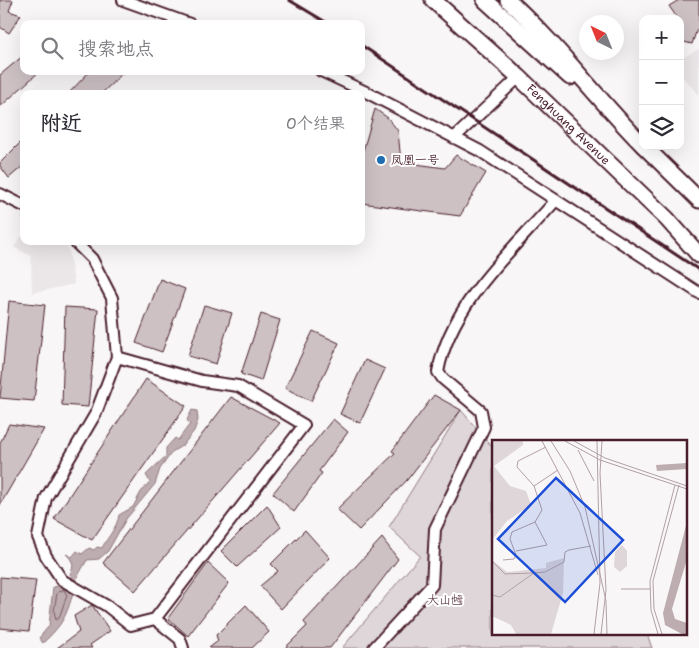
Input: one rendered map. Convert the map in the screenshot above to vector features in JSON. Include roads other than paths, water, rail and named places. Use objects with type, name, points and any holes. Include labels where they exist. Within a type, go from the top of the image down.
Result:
[{"type":"main road","name":"Fenghuang Avenue","points":[[433,0],[519,76],[667,219],[699,255]]},
{"type":"main road","points":[[485,0],[614,116],[639,141]]},
{"type":"main road","points":[[508,0],[539,28],[614,116]]},
{"type":"main road","points":[[648,150],[699,200]]},
{"type":"street","points":[[123,0],[179,20]]},
{"type":"street","points":[[329,75],[359,90]]},
{"type":"street","points":[[454,138],[519,76]]},
{"type":"street","points":[[365,93],[480,151],[699,293]]},
{"type":"street","points":[[0,194],[20,204]]},
{"type":"street","points":[[374,647],[432,585],[435,529],[484,428],[484,417],[481,411],[443,379],[438,372],[449,337],[477,288],[556,200]]},
{"type":"street","points":[[78,245],[92,259],[112,298],[117,357],[96,413],[46,498],[38,537],[46,556],[62,580],[107,606],[131,625],[155,619],[304,425],[238,386],[202,381],[117,357]]},
{"type":"street","points":[[155,619],[180,639],[183,648]]},
{"type":"water","points":[[192,410],[197,411],[198,420],[194,431],[183,445],[172,452],[160,469],[155,484],[126,519],[108,551],[99,559],[87,560],[75,581],[70,574],[72,563],[66,554],[72,557],[77,551],[82,554],[89,548],[94,550],[97,547],[102,548],[114,528],[119,515],[133,507],[141,492],[150,482],[146,475],[166,456],[166,448],[175,438],[178,440],[190,424],[187,420]]},
{"type":"water","points":[[64,585],[74,590],[69,607],[63,620],[43,643],[39,638],[49,626],[53,587]]},
{"type":"railway","points":[[289,0],[322,20]]},
{"type":"railway","points":[[365,48],[699,270]]},
{"type":"place","name":"凤凰一号","points":[[381,160]]},
{"type":"park label","name":"大山乸","points":[[445,600]]}]
